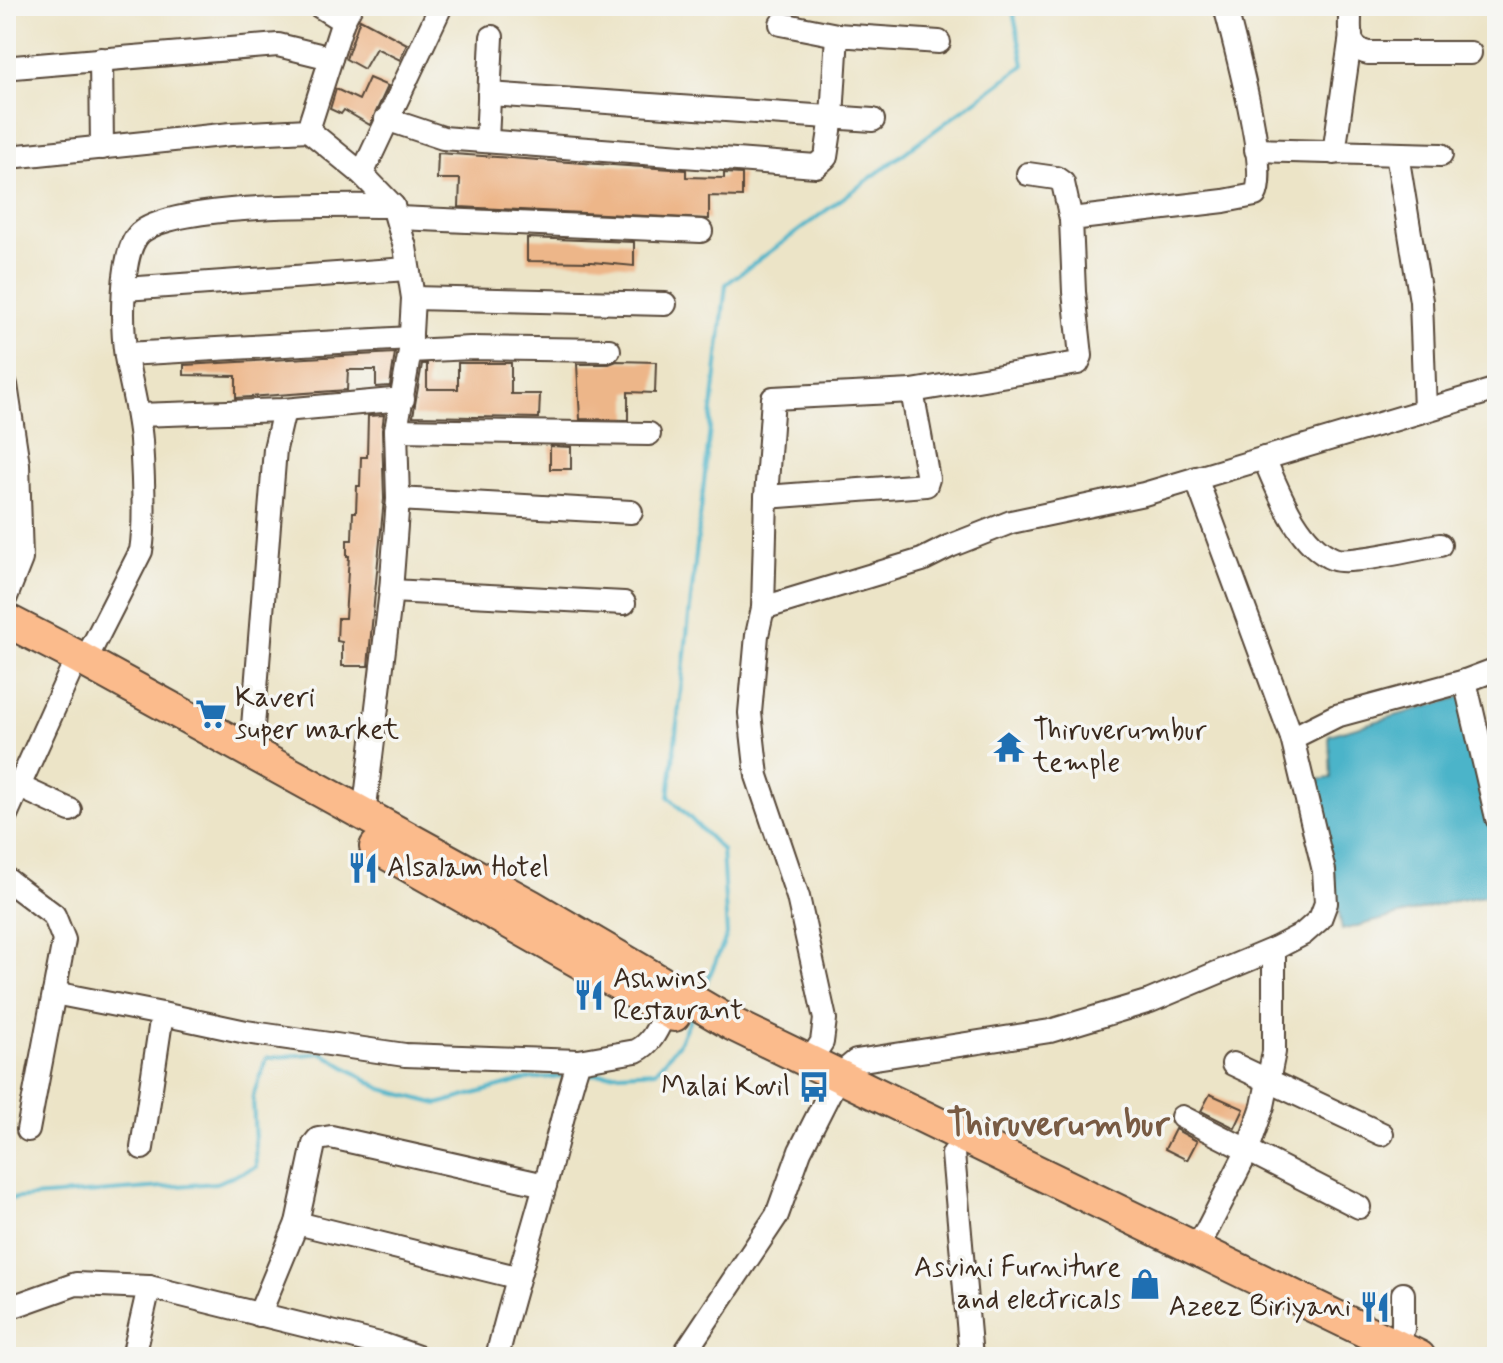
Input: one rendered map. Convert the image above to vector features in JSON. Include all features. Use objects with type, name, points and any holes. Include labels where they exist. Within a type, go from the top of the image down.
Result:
[{"type":"highway","points":[[6,620],[234,767],[669,1000],[814,1087],[833,1086],[1195,1249],[1393,1353]]},
{"type":"highway","points":[[6,644],[77,668],[251,752],[531,906],[669,1000]]},
{"type":"highway","points":[[727,1033],[809,1062],[833,1086],[953,1154],[1393,1353]]},
{"type":"street","points":[[308,130],[347,14],[319,6]]},
{"type":"street","points":[[362,174],[441,6]]},
{"type":"street","points":[[1071,219],[1252,197],[1259,184],[1256,150],[1225,6]]},
{"type":"street","points":[[1334,153],[1351,35],[1350,6]]},
{"type":"street","points":[[781,24],[837,35],[939,42]]},
{"type":"street","points":[[386,119],[443,138],[808,167],[822,163],[826,157],[837,35]]},
{"type":"street","points":[[1351,35],[1354,48],[1368,53],[1470,53]]},
{"type":"street","points":[[487,140],[492,37]]},
{"type":"street","points":[[14,67],[278,45],[331,58]]},
{"type":"street","points":[[101,59],[102,148]]},
{"type":"street","points":[[489,94],[873,120]]},
{"type":"street","points":[[19,156],[231,134],[308,130],[362,174],[395,212],[413,298],[403,399],[396,430],[398,499],[391,591],[364,815]]},
{"type":"street","points":[[1256,150],[1441,155]]},
{"type":"street","points":[[1397,154],[1421,301],[1425,410]]},
{"type":"street","points":[[809,1062],[822,1042],[825,1019],[798,897],[757,776],[750,713],[757,635],[763,608],[773,398],[912,391],[1081,361],[1071,219],[1063,183],[1056,178],[1028,174]]},
{"type":"street","points":[[6,815],[12,784],[141,551],[138,415],[126,354],[125,289],[130,246],[142,231],[179,217],[267,207],[701,231]]},
{"type":"street","points":[[125,289],[407,269]]},
{"type":"street","points":[[413,298],[665,304]]},
{"type":"street","points":[[126,354],[410,344],[609,350]]},
{"type":"street","points":[[6,385],[10,431],[18,464],[21,559],[6,597]]},
{"type":"street","points":[[763,608],[922,560],[1011,522],[1144,494],[1497,389]]},
{"type":"street","points":[[766,497],[926,485],[928,479],[912,391]]},
{"type":"street","points":[[138,415],[284,410],[403,399]]},
{"type":"street","points":[[251,752],[275,449],[284,410]]},
{"type":"street","points":[[396,430],[649,434]]},
{"type":"street","points":[[1264,458],[1284,507],[1310,542],[1334,558],[1357,558],[1440,545]]},
{"type":"street","points":[[682,1357],[777,1215],[800,1151],[833,1086],[856,1061],[1050,1031],[1150,1001],[1274,949],[1303,934],[1320,919],[1326,903],[1324,871],[1292,738],[1196,478]]},
{"type":"street","points":[[398,499],[631,512]]},
{"type":"street","points":[[391,591],[624,603]]},
{"type":"street","points":[[1292,738],[1336,716],[1465,681],[1497,669]]},
{"type":"street","points":[[1465,681],[1497,818]]},
{"type":"street","points":[[12,784],[70,810]]},
{"type":"street","points":[[6,879],[54,915],[64,940],[28,1130]]},
{"type":"street","points":[[1195,1249],[1247,1152],[1269,1080],[1274,1052],[1274,949]]},
{"type":"street","points":[[54,993],[246,1032],[405,1055],[574,1073],[645,1047],[651,1041],[669,1000]]},
{"type":"street","points":[[142,1148],[162,1014]]},
{"type":"street","points":[[1233,1064],[1382,1134]]},
{"type":"street","points":[[497,1357],[516,1277],[545,1185],[574,1073]]},
{"type":"street","points":[[1182,1117],[1359,1207]]},
{"type":"street","points":[[259,1315],[297,1223],[314,1144],[318,1139],[331,1137],[545,1185]]},
{"type":"street","points":[[953,1154],[971,1357]]},
{"type":"street","points":[[297,1223],[516,1277]]},
{"type":"street","points":[[17,1305],[76,1284],[149,1287],[383,1351],[418,1357]]},
{"type":"street","points":[[133,1357],[149,1287]]},
{"type":"street","points":[[1393,1353],[1403,1329],[1403,1294]]},
{"type":"water","points":[[1464,696],[1497,850],[1497,894],[1454,901],[1342,930],[1316,780],[1331,778],[1329,735]]},
{"type":"building","points":[[360,19],[407,44],[400,60],[376,48],[364,69],[346,59]]},
{"type":"building","points":[[369,78],[388,86],[370,125],[344,110],[341,114],[330,109],[336,89],[359,100]]},
{"type":"building","points":[[438,153],[686,170],[686,177],[724,178],[724,173],[742,174],[742,197],[709,196],[709,219],[459,207],[460,179],[437,179]]},
{"type":"building","points":[[527,238],[634,242],[634,266],[527,261]]},
{"type":"building","points":[[395,353],[390,386],[376,387],[376,370],[348,370],[347,390],[236,398],[236,376],[184,375],[184,365]]},
{"type":"building","points":[[656,362],[655,393],[628,392],[628,420],[580,419],[577,364]]},
{"type":"building","points":[[458,363],[511,363],[511,394],[540,394],[539,418],[413,416],[422,364],[427,364],[427,389],[458,389]]},
{"type":"building","points":[[384,415],[384,499],[368,666],[342,666],[342,642],[337,641],[338,618],[345,618],[349,556],[347,540],[352,540],[361,457],[367,457],[368,416]]},
{"type":"building","points":[[550,446],[571,447],[571,469],[550,469]]},
{"type":"building","points":[[1210,1094],[1244,1109],[1235,1128],[1201,1111]]},
{"type":"building","points":[[1175,1129],[1197,1141],[1187,1160],[1165,1149]]},
{"type":"waterway","points":[[702,993],[727,935],[722,850],[669,797],[726,284],[1024,65],[1012,6]]},
{"type":"waterway","points":[[584,1075],[656,1071],[679,1043],[692,1015]]},
{"type":"waterway","points":[[6,1199],[216,1183],[256,1167],[253,1096],[267,1058],[322,1053],[382,1089],[438,1104],[528,1079],[567,1076]]},
{"type":"place","name":"Kaveri super market","points":[[211,714]]},
{"type":"place","name":"Thiruverumbur temple","points":[[1009,747]]},
{"type":"place","name":"Alsalam Hotel","points":[[363,868]]},
{"type":"place","name":"Ashwins Restaurant","points":[[589,995]]},
{"type":"place","name":"Malai Kovil","points":[[814,1087]]},
{"type":"place","name":"Asvini Furniture and electricals","points":[[1145,1284]]},
{"type":"place","name":"Azeez Biriyani","points":[[1375,1307]]},
{"type":"district","name":"Thiruverumbur","points":[[1058,1125]]}]
